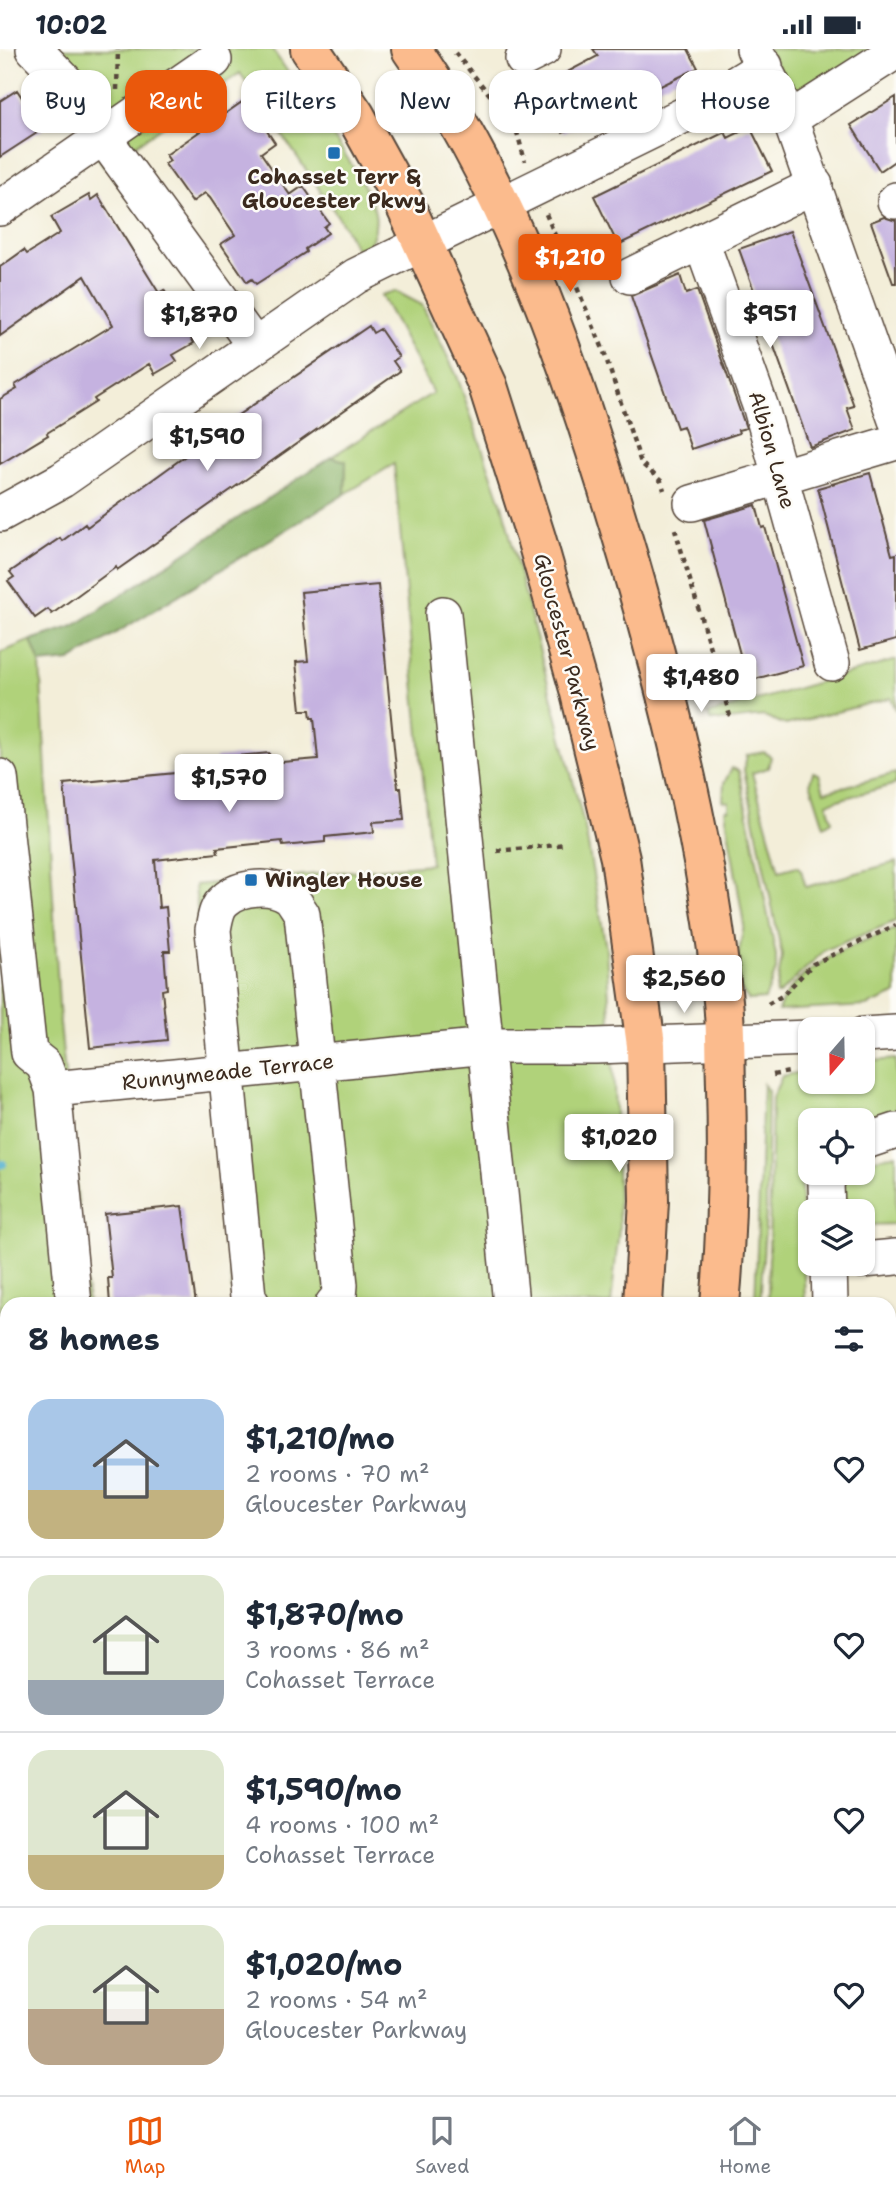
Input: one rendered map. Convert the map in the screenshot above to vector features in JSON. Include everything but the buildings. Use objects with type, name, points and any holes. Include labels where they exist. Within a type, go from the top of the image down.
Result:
[{"type":"main road","name":"Gloucester Parkway","points":[[310,49],[355,115],[425,245],[488,386],[536,538],[579,689],[620,858],[646,1045],[649,1201],[643,1297]]},
{"type":"main road","points":[[411,49],[500,206],[550,323],[595,441],[654,645],[690,797],[716,943],[725,1042],[728,1166],[720,1297]]},
{"type":"street","points":[[34,49],[72,88],[103,137],[255,346]]},
{"type":"street","points":[[795,116],[896,51]]},
{"type":"street","points":[[0,514],[62,480],[355,276],[425,245],[688,113],[760,58]]},
{"type":"street","points":[[0,208],[214,60]]},
{"type":"street","points":[[795,132],[896,420]]},
{"type":"street","points":[[630,276],[815,185]]},
{"type":"street","name":"Albion Lane","points":[[701,241],[761,408],[832,663]]},
{"type":"street","points":[[676,505],[781,479],[896,442]]},
{"type":"street","points":[[443,614],[510,1297]]},
{"type":"street","points":[[0,777],[29,1053],[44,1065],[53,1089],[73,1297]]},
{"type":"street","points":[[248,1297],[213,930],[216,912],[225,899],[244,890],[270,888],[289,896],[302,915],[340,1285],[339,1297]]},
{"type":"street","points":[[875,1034],[896,1033]]},
{"type":"street","name":"Runnymeade Terrace","points":[[53,1089],[487,1046],[646,1045],[798,1039]]},
{"type":"street","points":[[875,1138],[896,1131]]},
{"type":"street","points":[[875,1259],[896,1258]]},
{"type":"street","points":[[830,1276],[831,1297]]},
{"type":"path","points":[[452,49],[515,125],[534,189],[603,349],[641,463],[661,481],[676,505],[730,716]]},
{"type":"path","points":[[467,854],[566,844]]},
{"type":"path","points":[[768,1004],[782,996],[813,964],[896,925]]},
{"type":"green space","points":[[19,49],[272,49],[287,70],[241,70],[241,74],[227,82],[227,70],[125,70],[125,133],[153,133],[104,167],[84,133],[111,133],[111,70],[37,70]]},
{"type":"green space","points":[[767,49],[883,49],[800,101],[795,93],[795,70],[780,70]]},
{"type":"green space","points":[[281,133],[331,133],[360,178],[375,213],[373,237],[361,258],[343,224]]},
{"type":"green space","points":[[395,291],[422,305],[457,376],[503,508],[585,828],[606,948],[614,1085],[619,1229],[612,1297],[232,1297],[195,885],[431,864],[394,464],[345,494],[346,461],[331,457],[433,393],[381,295]]},
{"type":"green space","points":[[331,457],[346,461],[345,494],[70,661],[40,664],[31,640],[74,626]]},
{"type":"green space","points":[[31,640],[40,664],[60,1024],[87,1297],[0,1297],[0,653]]},
{"type":"green space","points":[[896,660],[896,710],[891,698],[786,725],[764,716],[718,721],[710,720],[708,714]]},
{"type":"green space","points":[[764,752],[771,757],[768,768],[752,773],[779,871],[797,866],[801,870],[806,887],[896,862],[896,921],[825,950],[778,995],[782,955],[744,770],[747,755]]},
{"type":"green space","points":[[732,768],[739,771],[776,955],[776,970],[765,999],[749,1000],[740,989],[735,973],[744,925],[725,810],[729,809],[729,802],[723,801],[724,783]]},
{"type":"green space","points":[[813,772],[819,774],[824,792],[896,773],[896,784],[827,803],[832,821],[824,826],[810,782]]},
{"type":"green space","points":[[896,929],[896,993],[867,1006],[778,1011],[785,996],[811,970],[845,949]]},
{"type":"green space","points":[[896,1059],[896,1115],[875,1121],[875,1108],[798,1108],[798,1185],[801,1185],[801,1199],[798,1199],[798,1276],[804,1276],[805,1297],[768,1297],[772,1098],[782,1076],[798,1073],[798,1094],[875,1094],[875,1061]]},
{"type":"green space","points":[[763,1084],[768,1091],[766,1213],[760,1297],[755,1297]]},
{"type":"green space","points":[[896,1154],[896,1224],[875,1225],[875,1199],[842,1199],[841,1185],[875,1185],[875,1159]]},
{"type":"place","name":"Cohasset Terr & Gloucester Pkwy","points":[[334,153]]},
{"type":"place","name":"Wingler House","points":[[251,880]]}]
